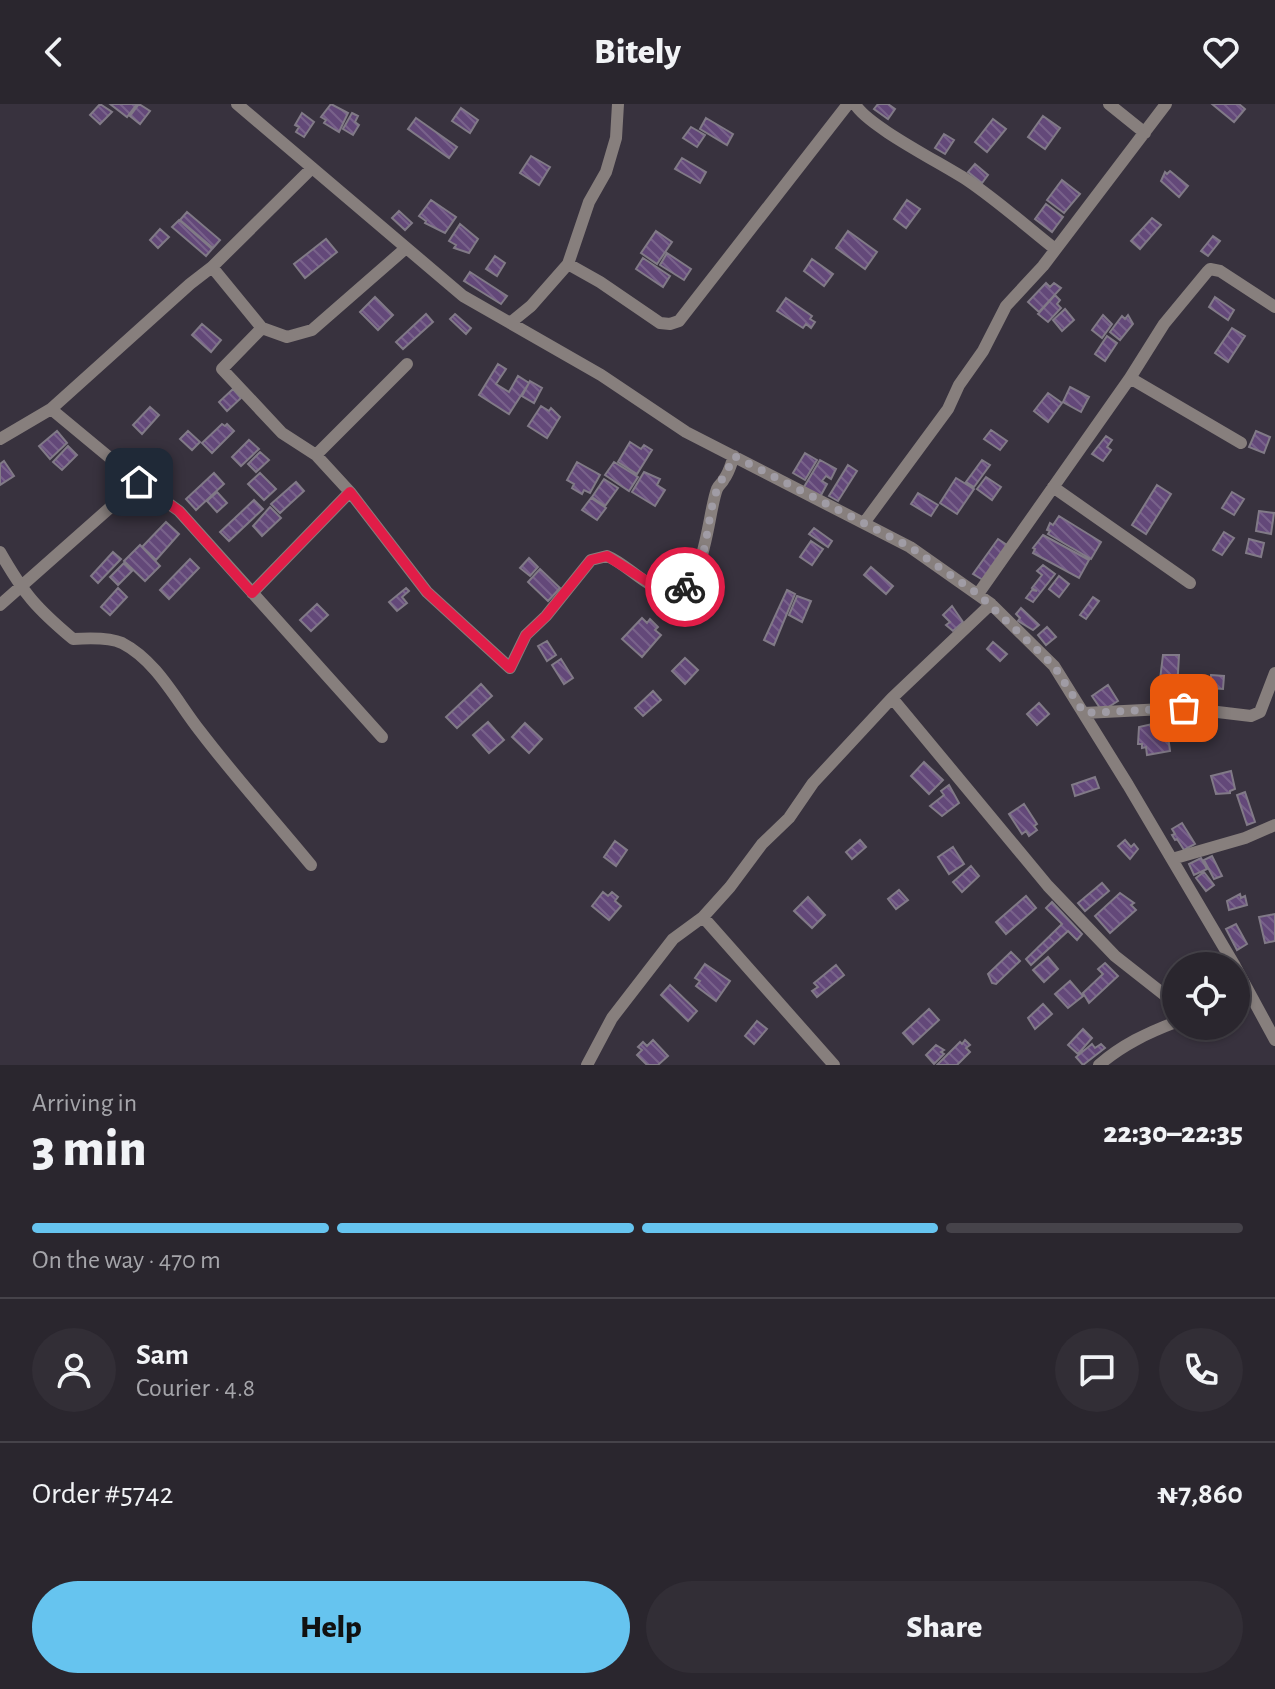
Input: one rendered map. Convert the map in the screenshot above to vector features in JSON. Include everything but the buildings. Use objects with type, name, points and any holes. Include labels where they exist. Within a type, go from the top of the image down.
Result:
[{"type":"street","points":[[237,104],[463,296],[601,375],[686,432],[910,547],[991,604],[1054,666],[1226,952]]},
{"type":"street","points":[[510,323],[531,306],[568,264],[589,202],[606,172],[616,138],[618,104]]},
{"type":"street","points":[[568,264],[660,323],[679,321],[848,104]]},
{"type":"street","points":[[855,104],[879,125],[970,182],[1055,249]]},
{"type":"street","points":[[1109,104],[1145,133]]},
{"type":"street","points":[[864,523],[948,409],[1006,306],[1043,266],[1166,104]]},
{"type":"street","points":[[0,439],[51,409],[212,267],[311,169]]},
{"type":"street","points":[[212,267],[262,328],[287,337],[312,330],[406,248]]},
{"type":"street","points":[[978,594],[1130,378],[1164,324],[1210,269],[1220,271],[1275,307]]},
{"type":"street","points":[[262,328],[222,369],[282,433],[316,455],[350,492],[427,592],[510,668],[526,635],[546,616],[591,560],[607,556],[656,587],[674,592],[683,589],[696,572],[717,487],[725,478],[734,456]]},
{"type":"street","points":[[316,455],[407,364]]},
{"type":"street","points":[[1130,378],[1241,443]]},
{"type":"street","points":[[51,409],[179,511],[382,737]]},
{"type":"street","points":[[0,605],[139,482]]},
{"type":"street","points":[[1053,487],[1190,583]]},
{"type":"street","points":[[252,593],[350,492]]},
{"type":"street","points":[[0,552],[36,609],[73,639],[121,642],[145,661],[167,685],[198,730],[311,865]]},
{"type":"street","points":[[587,1065],[612,1018],[673,939],[703,917],[762,844],[789,818],[813,783],[892,698],[991,604]]},
{"type":"street","points":[[1084,713],[1184,708],[1251,716],[1260,712],[1275,673]]},
{"type":"street","points":[[892,698],[1048,886],[1115,956],[1162,993]]},
{"type":"street","points":[[1172,859],[1245,838],[1275,825]]},
{"type":"street","points":[[703,917],[834,1065]]},
{"type":"street","points":[[1250,1002],[1275,1040]]},
{"type":"street","points":[[1099,1065],[1113,1053],[1162,1027]]},
{"type":"way so far","points":[[685,587],[696,572],[717,487],[725,478],[734,456],[910,547],[978,594],[1054,666],[1084,713],[1184,708]]},
{"type":"route","points":[[139,482],[179,511],[252,593],[350,492],[427,592],[510,668],[526,635],[546,616],[591,560],[607,556],[656,587],[674,592],[685,587]]}]
